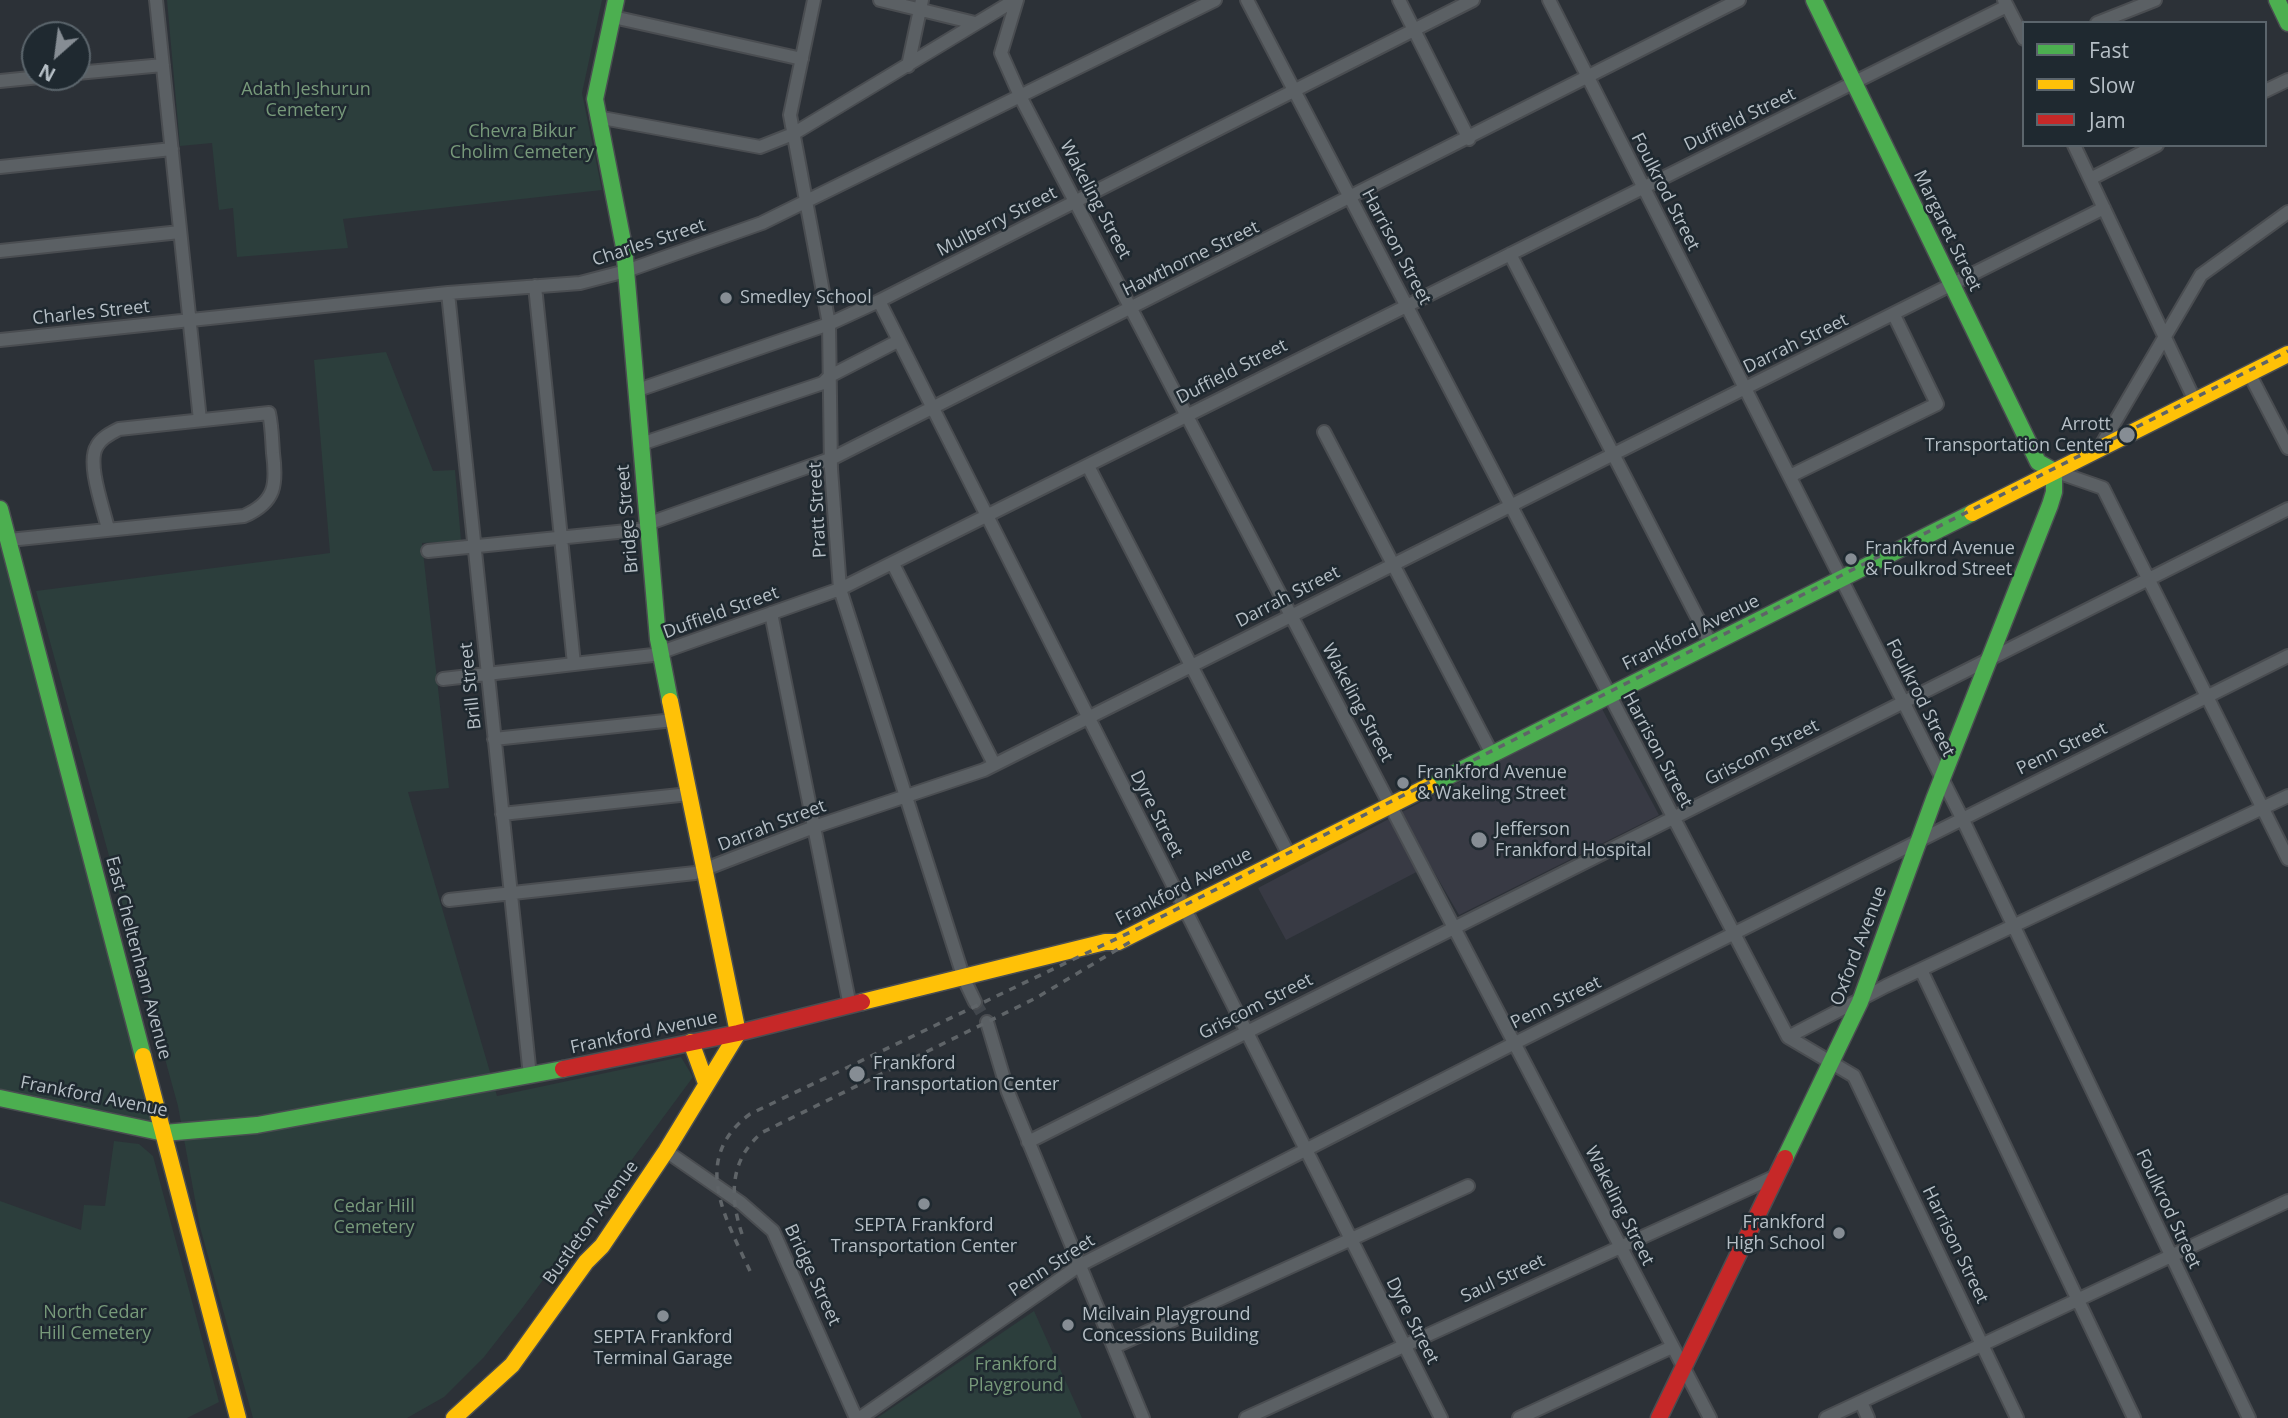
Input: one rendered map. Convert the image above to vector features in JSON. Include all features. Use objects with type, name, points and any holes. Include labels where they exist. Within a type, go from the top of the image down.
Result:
[{"type":"main road","name":"Bridge Street","points":[[616,0],[596,95],[597,117],[614,189],[626,271],[638,390],[647,526],[661,653],[738,1033]]},
{"type":"main road","name":"Margaret Street","points":[[1814,0],[2038,462],[2054,471]]},
{"type":"main road","points":[[2277,0],[2288,23]]},
{"type":"main road","name":"Frankford Avenue","points":[[0,1098],[164,1133],[257,1125],[530,1076],[738,1033],[1105,942],[1118,942],[2288,354]]},
{"type":"main road","name":"Oxford Avenue","points":[[1659,1418],[1860,1002],[1918,842],[2050,505],[2054,492],[2054,471]]},
{"type":"main road","name":"East Cheltenham Avenue","points":[[0,509],[238,1418]]},
{"type":"main road","name":"Bustleton Avenue","points":[[454,1418],[512,1365],[586,1262],[602,1246],[666,1151],[738,1033]]},
{"type":"main road","points":[[691,1042],[706,1083]]},
{"type":"street","points":[[156,0],[200,420]]},
{"type":"street","name":"Pratt Street","points":[[814,0],[790,115],[830,324],[840,589],[964,979],[975,1002]]},
{"type":"street","points":[[880,0],[921,4],[975,23]]},
{"type":"street","points":[[597,117],[760,147],[793,134],[1016,0]]},
{"type":"street","name":"Wakeling Street","points":[[1016,0],[1000,53],[1021,98],[1710,1418]]},
{"type":"street","name":"Charles Street","points":[[0,340],[448,293],[579,283],[626,271],[762,223],[1021,98],[1215,0]]},
{"type":"street","name":"Harrison Street","points":[[1247,0],[1788,1037],[1854,1076],[2017,1418]]},
{"type":"street","points":[[1399,0],[1469,139]]},
{"type":"street","name":"Mulberry Street","points":[[638,390],[830,324],[1473,0]]},
{"type":"street","name":"Foulkrod Street","points":[[1549,0],[1743,390],[1790,476],[1962,818],[2249,1418]]},
{"type":"street","name":"Hawthorne Street","points":[[428,551],[647,526],[833,458],[1351,199],[1740,0]]},
{"type":"street","points":[[2102,21],[2147,1]]},
{"type":"street","points":[[2005,3],[2022,35]]},
{"type":"street","name":"Duffield Street","points":[[443,679],[661,653],[840,589],[1854,83],[2005,3]]},
{"type":"street","points":[[908,66],[921,4]]},
{"type":"street","points":[[613,17],[802,59]]},
{"type":"street","points":[[91,72],[163,65]]},
{"type":"street","points":[[0,81],[21,79]]},
{"type":"street","points":[[2267,90],[2288,80]]},
{"type":"street","points":[[2075,147],[2195,401]]},
{"type":"street","points":[[2090,179],[2153,147]]},
{"type":"street","points":[[0,167],[172,149]]},
{"type":"street","name":"Darrah Street","points":[[449,900],[704,870],[814,827],[994,764],[2104,208]]},
{"type":"street","points":[[2099,449],[2201,275],[2288,212]]},
{"type":"street","points":[[0,251],[180,232]]},
{"type":"street","points":[[1510,254],[1711,644]]},
{"type":"street","points":[[536,286],[573,664]]},
{"type":"street","name":"Brill Street","points":[[448,293],[530,1076]]},
{"type":"street","name":"Dyre Street","points":[[879,301],[1441,1418]]},
{"type":"street","points":[[1790,476],[1937,404],[1894,315]]},
{"type":"street","points":[[641,444],[823,383],[830,376],[898,341]]},
{"type":"street","points":[[2249,373],[2288,449]]},
{"type":"street","points":[[9,540],[246,515],[266,504],[274,493],[276,481],[269,413],[125,428],[101,440],[93,454],[93,462],[108,529]]},
{"type":"street","points":[[1324,432],[1492,754]]},
{"type":"street","points":[[1088,466],[1289,855]]},
{"type":"street","points":[[2054,471],[2104,488],[2288,859]]},
{"type":"street","name":"Griscom Street","points":[[1028,1142],[2288,509]]},
{"type":"street","points":[[893,564],[994,764]]},
{"type":"street","points":[[771,613],[850,1006]]},
{"type":"street","name":"Penn Street","points":[[858,1418],[1080,1265],[1306,1148],[2288,656]]},
{"type":"street","points":[[494,739],[674,720]]},
{"type":"street","points":[[502,814],[689,794]]},
{"type":"street","points":[[1788,1037],[1860,1002],[1886,986],[1922,972],[2288,796]]},
{"type":"street","points":[[1922,972],[2134,1418]]},
{"type":"street","points":[[987,1022],[1008,1092],[1143,1418]]},
{"type":"street","name":"Bridge Street","points":[[666,1151],[741,1203],[773,1231],[858,1418]]},
{"type":"street","name":"Saul Street","points":[[1246,1418],[1619,1244],[1776,1176]]},
{"type":"street","points":[[1114,1346],[1468,1186]]},
{"type":"street","points":[[1826,1418],[2170,1254],[2288,1201]]},
{"type":"street","points":[[1519,1418],[1672,1347]]},
{"type":"street","points":[[1861,1402],[1868,1418]]},
{"type":"shaded area","name":"Jefferson Frankford Hospital","points":[[1601,707],[1659,815],[1459,915],[1430,865],[1286,940],[1258,888]]},
{"type":"green space","name":"Adath Jeshurun Cemetery","points":[[167,0],[602,0],[582,93],[602,190],[343,219],[348,248],[237,257],[233,208],[219,210],[212,143],[180,146]]},
{"type":"green space","name":"Cedar Hill Cemetery","points":[[386,352],[433,471],[455,470],[461,541],[422,543],[449,788],[408,792],[497,1096],[681,1057],[693,1077],[523,1307],[484,1357],[444,1397],[407,1418],[253,1418],[200,1227],[178,1106],[36,591],[330,553],[314,360]]},
{"type":"green space","points":[[0,509],[164,1133],[0,1098]]},
{"type":"green space","name":"North Cedar Hill Cemetery","points":[[114,1141],[139,1144],[153,1156],[219,1402],[187,1418],[0,1418],[0,1201],[81,1230],[84,1205],[105,1206]]},
{"type":"green space","name":"Frankford Playground","points":[[1034,1311],[1082,1418],[877,1418]]},
{"type":"tunnel","points":[[975,1002],[987,1022]]},
{"type":"railway","points":[[750,1271],[723,1209],[717,1169],[721,1150],[732,1131],[750,1114],[1141,927],[2288,351]]},
{"type":"railway","points":[[742,1234],[735,1206],[735,1178],[744,1154],[763,1132],[1036,998],[1135,939]]},
{"type":"traffic: fast","points":[[616,0],[595,99],[624,247],[658,639],[670,701]]},
{"type":"traffic: fast","points":[[1814,0],[2038,462],[2054,471]]},
{"type":"traffic: fast","points":[[2277,0],[2288,23]]},
{"type":"traffic: fast","points":[[1785,1158],[1860,1002],[1934,799],[2050,505],[2054,492],[2054,471]]},
{"type":"traffic: fast","points":[[0,509],[143,1056]]},
{"type":"traffic: fast","points":[[1429,786],[1972,513]]},
{"type":"traffic: fast","points":[[0,1098],[164,1133],[257,1125],[563,1069]]},
{"type":"traffic: slow","points":[[1972,513],[2288,354]]},
{"type":"traffic: slow","points":[[670,701],[738,1033]]},
{"type":"traffic: slow","points":[[862,1002],[1105,942],[1118,942],[1429,786]]},
{"type":"traffic: slow","points":[[454,1418],[512,1365],[586,1262],[602,1246],[666,1151],[738,1033]]},
{"type":"traffic: slow","points":[[691,1042],[706,1083]]},
{"type":"traffic: slow","points":[[143,1056],[238,1418]]},
{"type":"traffic: jam","points":[[563,1069],[738,1033],[862,1002]]},
{"type":"traffic: jam","points":[[1659,1418],[1785,1158]]},
{"type":"place","name":"Smedley School","points":[[726,298]]},
{"type":"place","name":"Arrott Transportation Center","points":[[2127,435]]},
{"type":"place","name":"Frankford Avenue & Foulkrod Street","points":[[1851,559]]},
{"type":"place","name":"Frankford Avenue & Wakeling Street","points":[[1403,783]]},
{"type":"place","name":"Jefferson Frankford Hospital","points":[[1479,840]]},
{"type":"place","name":"Frankford Transportation Center","points":[[857,1074]]},
{"type":"place","name":"SEPTA Frankford Transportation Center","points":[[924,1204]]},
{"type":"place","name":"Frankford High School","points":[[1839,1233]]},
{"type":"place","name":"SEPTA Frankford Terminal Garage","points":[[663,1316]]},
{"type":"place","name":"Mcilvain Playground Concessions Building","points":[[1068,1325]]},
{"type":"park label","name":"Chevra Bikur Cholim Cemetery","points":[[522,142]]}]
